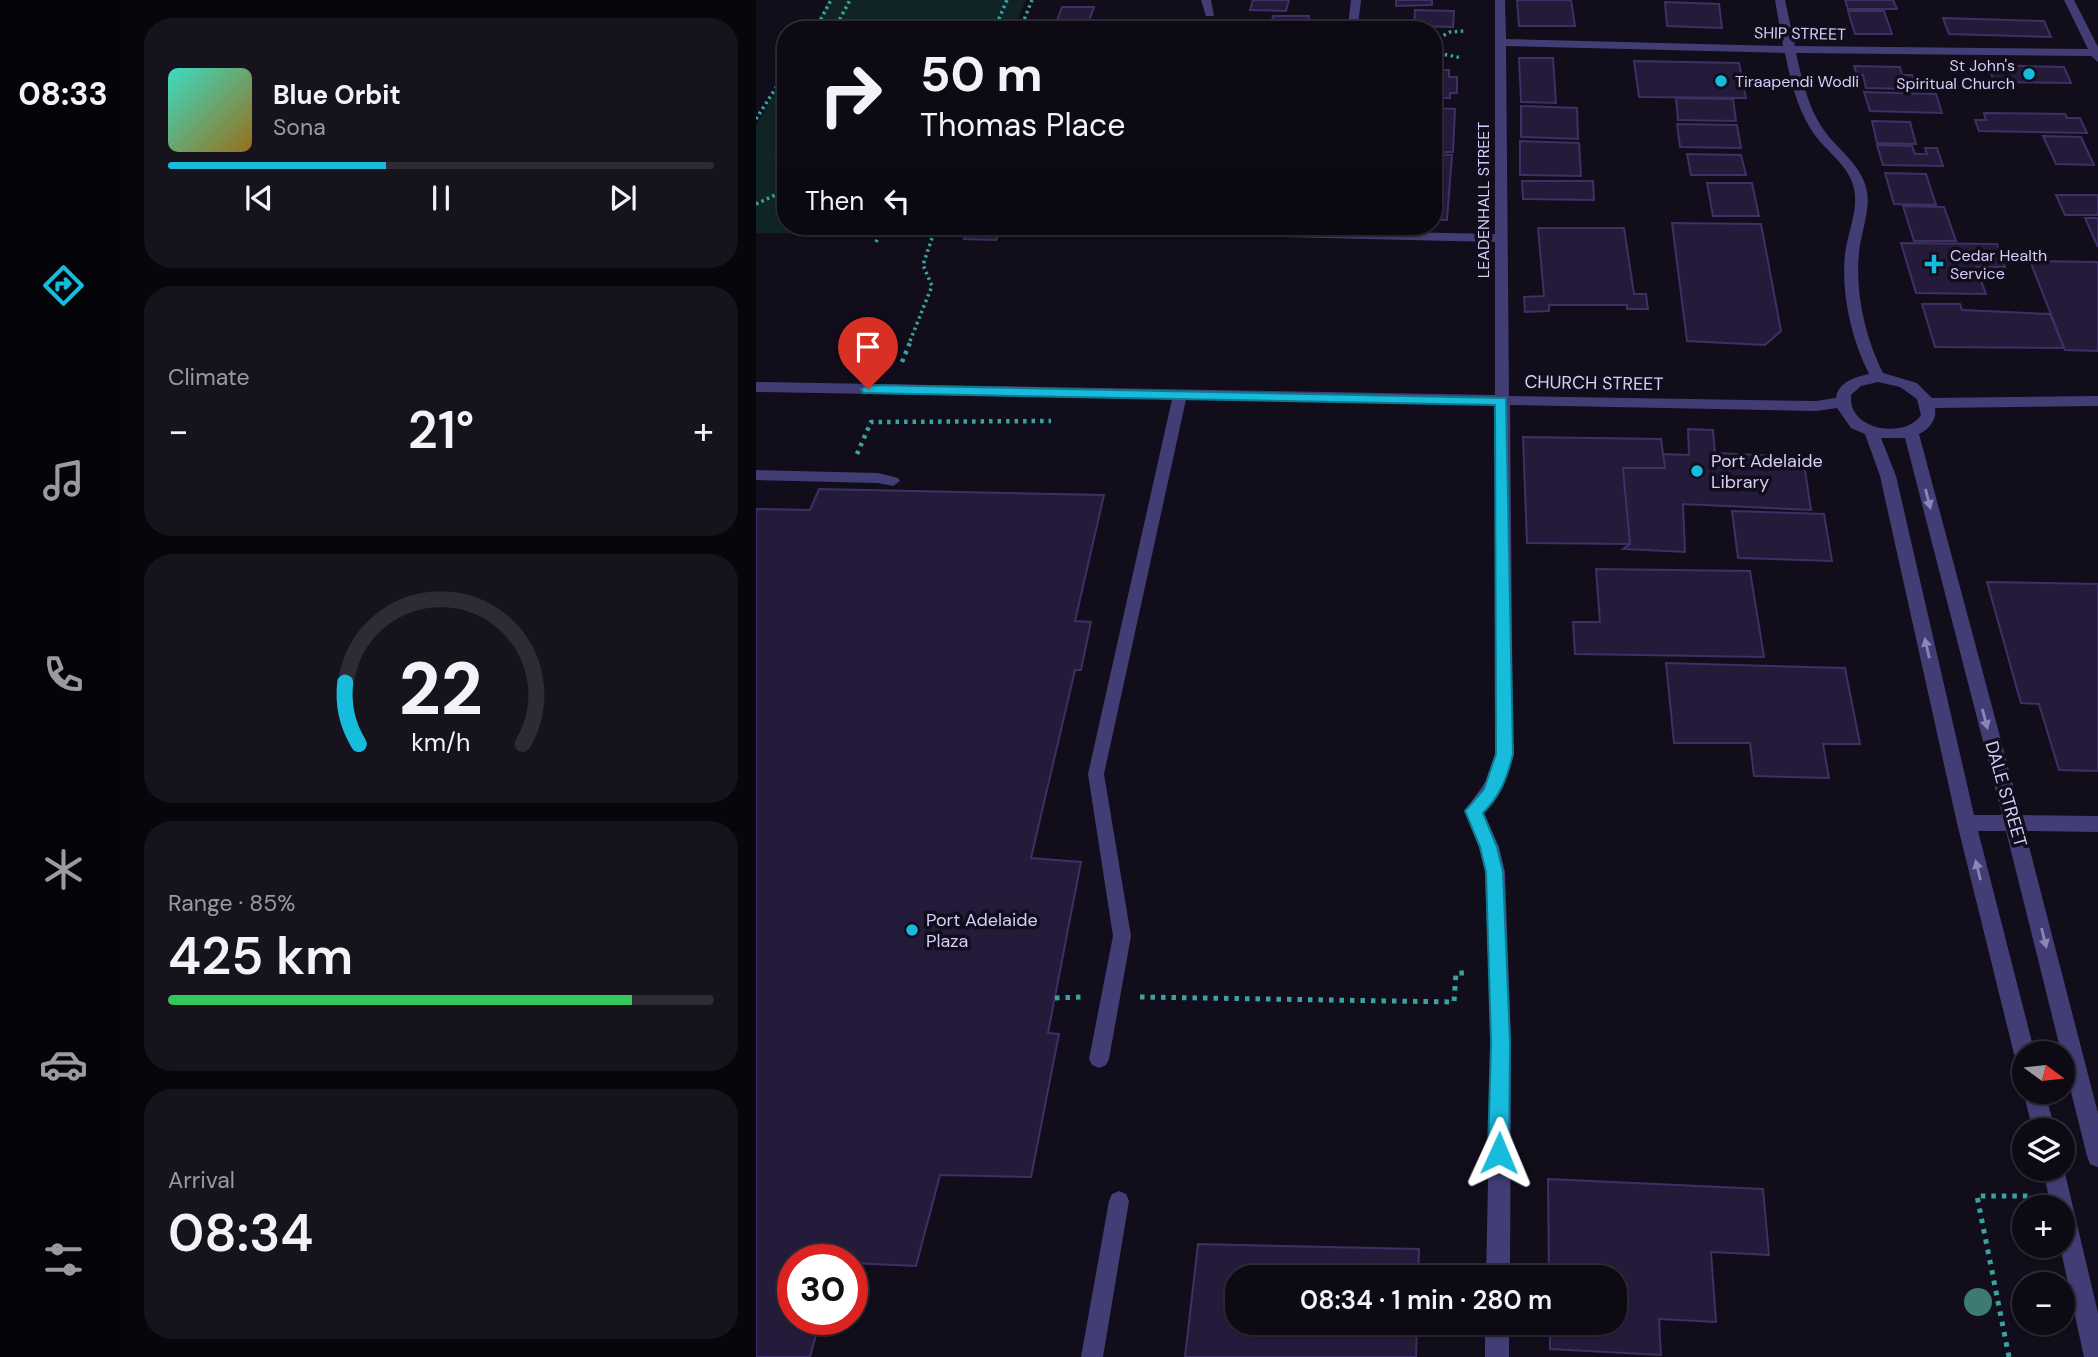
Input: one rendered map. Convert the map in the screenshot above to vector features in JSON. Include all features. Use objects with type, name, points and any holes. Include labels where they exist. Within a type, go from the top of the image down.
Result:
[{"type":"street","points":[[1206,0],[1210,14]]},
{"type":"street","name":"LEADENHALL STREET","points":[[1499,974],[1494,872],[1489,847],[1474,811],[1490,794],[1499,777],[1504,754],[1500,0]]},
{"type":"street","points":[[1780,0],[1805,108],[1818,131],[1842,156],[1859,185],[1860,212],[1851,254],[1851,296],[1878,377]]},
{"type":"street","points":[[2069,0],[2097,55]]},
{"type":"street","name":"SHIP STREET","points":[[1501,42],[2097,55]]},
{"type":"street","points":[[1368,235],[1500,238]]},
{"type":"street","points":[[1878,377],[1903,382],[1914,388],[1927,403],[1929,412],[1927,421],[1911,433],[1884,434],[1871,431],[1851,418],[1842,402],[1848,387],[1866,378],[1878,377]]},
{"type":"street","name":"CHURCH STREET","points":[[756,387],[1816,406],[1842,402]]},
{"type":"street","points":[[1927,403],[2098,401]]},
{"type":"street","points":[[1871,431],[1888,476],[1966,823],[2022,1041]]},
{"type":"street","name":"DALE STREET","points":[[1911,433],[1992,747],[2015,822],[2098,1156]]},
{"type":"street","points":[[1966,823],[2098,824]]},
{"type":"street","points":[[1497,1265],[1501,1042],[1499,974]]},
{"type":"street","points":[[2075,1252],[2092,1318],[2096,1357]]},
{"type":"street","points":[[1496,1357],[1497,1335]]},
{"type":"lane","points":[[1354,21],[1356,0]]},
{"type":"lane","points":[[1099,1059],[1122,936],[1096,774],[1180,395]]},
{"type":"lane","points":[[756,475],[878,478],[893,481]]},
{"type":"lane","points":[[1092,1357],[1119,1201]]},
{"type":"path","points":[[819,21],[831,0]]},
{"type":"path","points":[[839,21],[850,0]]},
{"type":"path","points":[[998,21],[1007,0]]},
{"type":"path","points":[[1024,21],[1032,0]]},
{"type":"path","points":[[1442,36],[1450,32],[1464,31]]},
{"type":"path","points":[[1442,54],[1462,58]]},
{"type":"path","points":[[756,119],[777,86]]},
{"type":"path","points":[[756,204],[777,194]]},
{"type":"path","points":[[876,242],[880,235]]},
{"type":"path","points":[[902,362],[932,286],[923,265],[933,235]]},
{"type":"path","points":[[854,461],[871,422],[1054,421]]},
{"type":"path","points":[[1055,998],[1454,1002],[1457,973],[1499,974]]},
{"type":"path","points":[[2009,1357],[1977,1196],[2012,1196]]},
{"type":"green space","points":[[829,0],[1026,0],[1017,21],[817,21]]},
{"type":"green space","points":[[777,89],[777,233],[756,233],[756,125]]},
{"type":"building","points":[[1253,0],[1289,0],[1286,11],[1250,10]]},
{"type":"building","points":[[1396,0],[1432,0],[1432,5],[1396,6]]},
{"type":"building","points":[[1517,0],[1571,0],[1575,26],[1519,26]]},
{"type":"building","points":[[1845,0],[1893,0],[1897,9],[1848,9]]},
{"type":"building","points":[[1665,2],[1719,4],[1722,28],[1667,26]]},
{"type":"building","points":[[1062,7],[1094,7],[1089,21],[1057,21]]},
{"type":"building","points":[[1415,10],[1454,11],[1453,27],[1442,27],[1442,21],[1414,21]]},
{"type":"building","points":[[1848,11],[1884,11],[1892,34],[1855,34]]},
{"type":"building","points":[[1273,16],[1309,16],[1308,21],[1272,21]]},
{"type":"building","points":[[1943,18],[2044,21],[2051,37],[1949,34]]},
{"type":"building","points":[[1519,58],[1553,58],[1556,103],[1521,102]]},
{"type":"building","points":[[1634,61],[1739,63],[1746,98],[1639,97]]},
{"type":"building","name":"St John's Spiritual Church","points":[[1988,65],[2064,67],[2071,83],[1994,82]]},
{"type":"building","points":[[1854,66],[1900,67],[1902,75],[1912,75],[1916,89],[1866,88],[1863,75],[1857,75]]},
{"type":"building","points":[[1442,70],[1449,70],[1449,77],[1457,77],[1457,93],[1450,93],[1450,98],[1442,98]]},
{"type":"building","points":[[1864,92],[1936,94],[1942,113],[1870,111]]},
{"type":"building","points":[[1676,98],[1733,99],[1736,121],[1678,120]]},
{"type":"building","points":[[1521,106],[1577,108],[1578,139],[1521,137]]},
{"type":"building","points":[[1442,108],[1455,109],[1453,152],[1442,152]]},
{"type":"building","points":[[1984,113],[2065,114],[2067,118],[2080,118],[2087,133],[1979,131],[1975,120],[1986,120]]},
{"type":"building","points":[[1872,121],[1910,122],[1916,144],[1877,143]]},
{"type":"building","points":[[1677,124],[1737,125],[1741,148],[1680,147]]},
{"type":"building","points":[[2043,136],[2081,137],[2094,165],[2056,164]]},
{"type":"building","points":[[1520,141],[1579,143],[1581,176],[1520,175]]},
{"type":"building","points":[[1877,145],[1912,146],[1915,154],[1927,154],[1925,148],[1937,148],[1943,166],[1883,165]]},
{"type":"building","points":[[1442,154],[1452,155],[1447,220],[1442,220]]},
{"type":"building","points":[[1687,154],[1741,155],[1746,175],[1691,175]]},
{"type":"building","points":[[1885,173],[1926,174],[1936,205],[1894,204]]},
{"type":"building","points":[[1522,181],[1593,181],[1594,200],[1523,199]]},
{"type":"building","points":[[1707,183],[1752,183],[1759,216],[1713,216]]},
{"type":"building","points":[[2056,195],[2098,195],[2098,215],[2065,215]]},
{"type":"building","points":[[1903,206],[1944,207],[1956,241],[1914,241]]},
{"type":"building","points":[[2085,218],[2098,218],[2098,247]]},
{"type":"building","points":[[1672,223],[1761,224],[1781,331],[1765,345],[1687,341]]},
{"type":"building","points":[[1538,228],[1624,228],[1634,294],[1646,294],[1648,309],[1627,309],[1627,305],[1549,305],[1549,311],[1525,312],[1524,297],[1544,296]]},
{"type":"building","points":[[966,235],[998,235],[996,240],[964,239]]},
{"type":"building","points":[[1901,243],[1997,244],[2005,267],[1976,267],[1986,294],[1916,293]]},
{"type":"building","points":[[2030,261],[2098,262],[2098,351],[2065,350]]},
{"type":"building","points":[[1922,304],[1960,304],[1962,310],[2050,314],[2064,348],[1935,347]]},
{"type":"building","points":[[1688,429],[1713,430],[1715,453],[1803,457],[1811,510],[1683,504],[1685,552],[1623,549],[1630,544],[1623,468],[1665,468],[1663,454],[1689,455]]},
{"type":"building","points":[[1523,437],[1661,439],[1665,468],[1623,468],[1630,544],[1527,543]]},
{"type":"building","name":"Port Adelaide Plaza","points":[[819,489],[1104,495],[1075,621],[1091,622],[1081,670],[1075,670],[1031,858],[1081,862],[1048,1033],[1059,1034],[1031,1177],[940,1175],[916,1266],[868,1264],[868,1244],[777,1244],[777,1335],[816,1335],[810,1357],[756,1357],[756,509],[810,510]]},
{"type":"building","points":[[1732,511],[1824,514],[1832,561],[1738,558]]},
{"type":"building","points":[[1596,569],[1750,571],[1764,657],[1575,654],[1573,622],[1600,622]]},
{"type":"building","points":[[1987,582],[2098,584],[2098,771],[2059,770],[2039,704],[2021,703]]},
{"type":"building","points":[[1666,663],[1845,668],[1860,744],[1823,744],[1829,778],[1754,776],[1750,743],[1674,743]]},
{"type":"building","points":[[1548,1179],[1763,1189],[1769,1255],[1711,1252],[1716,1322],[1659,1319],[1661,1355],[1550,1349],[1550,1335],[1627,1335],[1627,1265],[1549,1265]]},
{"type":"building","points":[[1198,1244],[1419,1249],[1418,1265],[1225,1265],[1225,1335],[1417,1335],[1416,1357],[1185,1357]]},
{"type":"place","name":"St John's Spiritual Church","points":[[2029,74]]},
{"type":"place","name":"Tiraapendi Wodli","points":[[1721,81]]},
{"type":"place","name":"Cedar Health Service","points":[[1934,264]]},
{"type":"place","name":"Port Adelaide Library","points":[[1697,471]]},
{"type":"place","name":"Port Adelaide Plaza","points":[[912,930]]},
{"type":"route","points":[[868,389],[1501,401],[1506,654],[1504,754],[1499,777],[1490,794],[1474,811],[1489,847],[1494,872],[1501,1042],[1499,1153]]}]
